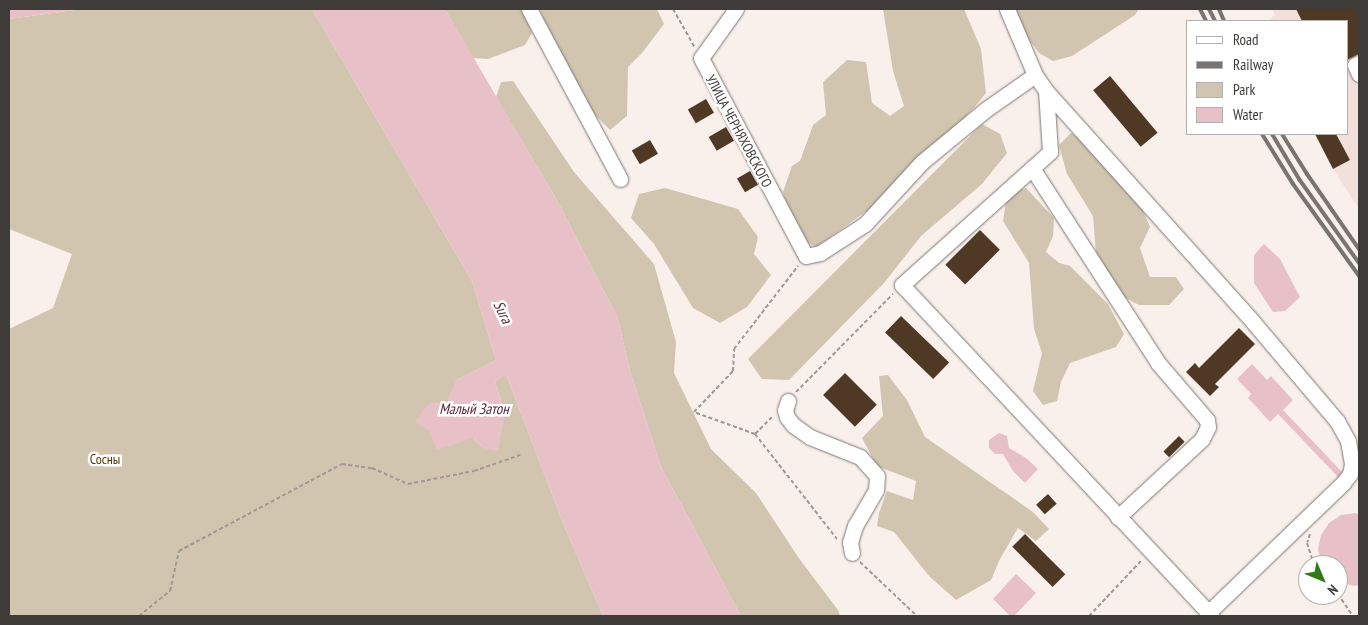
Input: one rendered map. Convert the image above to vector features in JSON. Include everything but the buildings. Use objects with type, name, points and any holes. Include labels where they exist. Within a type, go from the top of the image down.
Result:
[{"type":"street","points":[[529,9],[620,179]]},
{"type":"street","points":[[701,58],[736,9]]},
{"type":"street","points":[[1007,9],[1035,75],[1046,91],[1338,421],[1352,452],[1350,474],[1343,483],[1210,615],[902,285],[1050,152],[1046,91]]},
{"type":"street","name":"УЛИЦА ЧЕРНЯХОВСКОГО","points":[[701,58],[806,256]]},
{"type":"street","points":[[806,256],[820,253],[865,224],[922,162],[985,110],[1035,75]]},
{"type":"street","points":[[1032,168],[1158,363],[1206,420],[1208,427],[1202,439],[1118,517]]},
{"type":"street","points":[[788,401],[785,410],[787,417],[793,425],[810,437],[860,458],[877,476],[876,490],[855,526],[850,542],[852,553]]},
{"type":"path","points":[[673,9],[701,58]]},
{"type":"path","points":[[755,434],[694,412],[733,371],[734,349],[806,256]]},
{"type":"path","points":[[139,616],[170,591],[179,551],[342,464],[372,468],[408,484],[474,471],[520,456]]},
{"type":"path","points":[[1311,530],[1307,543],[1311,555]]},
{"type":"path","points":[[1089,616],[1151,551]]},
{"type":"path","points":[[1346,605],[1354,616]]},
{"type":"shaded area","points":[[1272,9],[1359,9],[1359,209],[1333,169],[1316,135],[1348,135],[1348,20],[1268,20],[1275,15]]},
{"type":"green space","name":"Сосны","points":[[82,9],[312,9],[472,281],[496,360],[456,380],[473,438],[483,448],[505,413],[495,382],[506,374],[563,523],[603,616],[9,616],[9,329],[53,308],[72,254],[9,229],[9,19]]},
{"type":"green space","points":[[445,9],[522,9],[532,33],[525,45],[488,59],[473,58]]},
{"type":"green space","points":[[540,9],[657,9],[664,24],[642,53],[628,67],[627,116],[610,130],[589,109],[546,27]]},
{"type":"green space","points":[[883,9],[964,9],[981,49],[986,93],[973,109],[885,198],[816,247],[799,238],[783,192],[792,166],[800,161],[813,125],[826,115],[823,82],[847,60],[866,62],[872,103],[890,116],[904,106],[893,71]]},
{"type":"green space","points":[[1015,9],[1139,9],[1135,15],[1072,56],[1053,61],[1039,53],[1029,40]]},
{"type":"green space","points":[[513,81],[574,172],[654,264],[676,342],[674,373],[711,449],[756,493],[798,557],[838,610],[840,616],[741,616],[661,467],[631,374],[617,316],[555,197],[496,97],[501,82]]},
{"type":"green space","points":[[982,124],[1000,134],[1007,153],[982,184],[921,236],[884,283],[789,380],[762,379],[748,359]]},
{"type":"green space","points":[[1071,133],[1082,140],[1143,210],[1150,227],[1140,248],[1150,277],[1176,277],[1184,289],[1169,305],[1139,305],[1120,295],[1096,253],[1093,216],[1067,174],[1059,145]]},
{"type":"green space","points":[[665,188],[738,209],[758,237],[754,254],[771,275],[747,307],[720,323],[693,308],[654,244],[631,218],[639,194]]},
{"type":"green space","points":[[1026,188],[1054,218],[1053,236],[1046,252],[1059,263],[1070,266],[1108,304],[1124,334],[1116,347],[1070,363],[1061,382],[1057,401],[1043,405],[1033,391],[1042,353],[1034,329],[1029,263],[1003,221],[1007,194]]},
{"type":"green space","points":[[888,375],[907,400],[925,437],[1033,512],[1049,529],[1036,541],[1018,528],[1000,559],[991,580],[956,600],[929,576],[894,532],[877,526],[879,513],[887,491],[913,500],[916,481],[877,466],[862,438],[883,416],[879,376]]},
{"type":"water","points":[[9,9],[82,9],[9,19]]},
{"type":"water","points":[[312,9],[445,9],[555,197],[617,316],[631,374],[661,467],[741,616],[603,616],[563,523],[506,374],[495,382],[505,413],[498,451],[483,448],[473,438],[437,450],[428,430],[415,422],[430,402],[446,404],[456,380],[496,360],[472,281]]},
{"type":"water","points":[[1264,244],[1280,259],[1300,297],[1285,311],[1273,312],[1254,283],[1254,255]]},
{"type":"water","points":[[1252,364],[1267,380],[1271,376],[1293,400],[1283,410],[1344,474],[1339,478],[1278,414],[1270,422],[1248,398],[1251,394],[1237,379]]},
{"type":"water","points":[[999,433],[1007,436],[1009,448],[1026,458],[1038,469],[1025,483],[1013,471],[1003,454],[995,454],[989,448],[989,440]]},
{"type":"water","points":[[1359,514],[1359,585],[1348,584],[1348,555],[1320,555],[1318,549],[1321,535],[1329,523],[1341,515]]},
{"type":"water","points":[[1016,574],[1036,593],[1014,616],[1010,616],[993,599]]},
{"type":"railway","points":[[1200,9],[1206,20]]},
{"type":"railway","points":[[1209,9],[1214,20]]},
{"type":"railway","points":[[1219,9],[1224,20]]},
{"type":"railway","points":[[1263,135],[1293,184],[1359,276]]},
{"type":"railway","points":[[1273,135],[1299,179],[1359,263]]},
{"type":"railway","points":[[1283,135],[1359,249]]},
{"type":"water label","name":"Sura","points":[[503,312]]},
{"type":"water label","name":"Малый Затон","points":[[474,409]]}]
